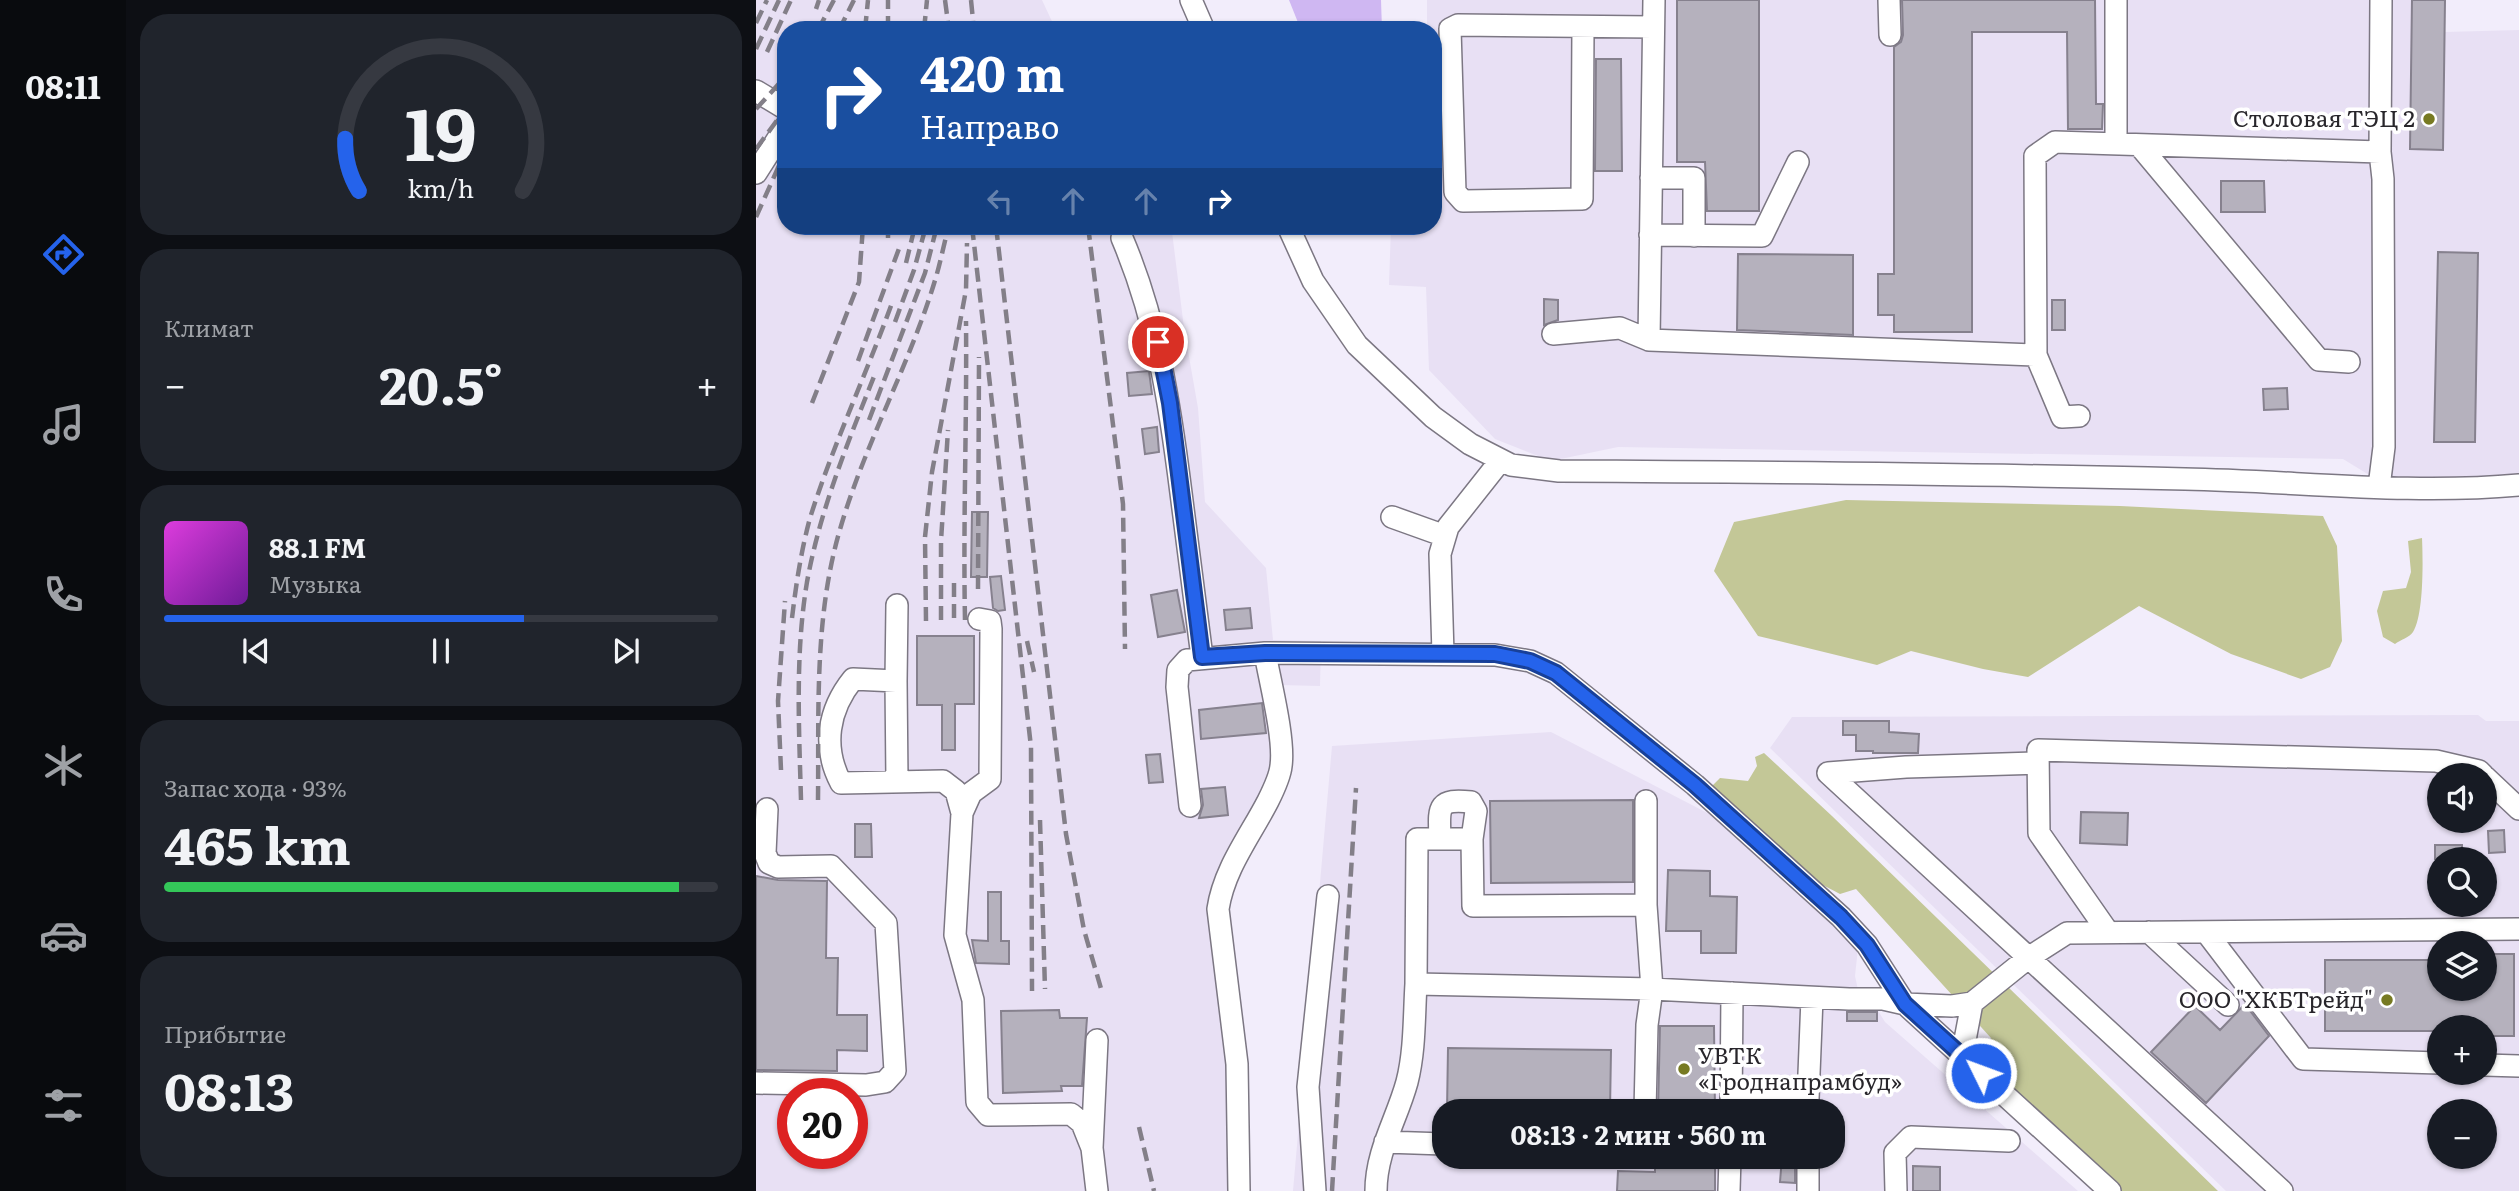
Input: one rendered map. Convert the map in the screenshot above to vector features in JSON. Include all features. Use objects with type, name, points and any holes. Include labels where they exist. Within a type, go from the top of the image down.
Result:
[{"type":"lane","points":[[1191,0],[1200,21]]},
{"type":"lane","points":[[1649,340],[1654,0]]},
{"type":"lane","points":[[1889,0],[1890,35]]},
{"type":"lane","points":[[2116,0],[2116,144]]},
{"type":"lane","points":[[2379,487],[2384,447],[2381,0]]},
{"type":"lane","points":[[1583,27],[1582,200],[1463,201],[1455,192],[1450,29],[1458,25],[1653,27]]},
{"type":"lane","points":[[756,91],[777,104]]},
{"type":"lane","points":[[756,173],[777,140]]},
{"type":"lane","points":[[2079,416],[2062,417],[2036,355],[2035,156],[2055,142],[2380,152]]},
{"type":"lane","points":[[2139,145],[2319,360],[2349,362]]},
{"type":"lane","points":[[1650,235],[1762,236],[1798,162]]},
{"type":"lane","points":[[1651,178],[1694,178],[1694,236]]},
{"type":"lane","points":[[1292,235],[1313,281],[1357,345],[1433,417],[1470,444],[1511,465],[1559,471],[1903,472],[2199,479],[2452,490],[2519,485]]},
{"type":"lane","points":[[1122,238],[1140,279],[1158,342],[1170,403],[1202,657]]},
{"type":"lane","points":[[1553,334],[1620,328],[1649,340],[2036,355]]},
{"type":"lane","points":[[1443,654],[1440,554],[1445,536],[1448,527],[1501,460]]},
{"type":"lane","points":[[1392,516],[1445,536]]},
{"type":"lane","points":[[897,605],[897,781]]},
{"type":"lane","points":[[962,813],[971,793],[990,779],[991,629],[990,621],[979,619]]},
{"type":"lane","points":[[1239,1191],[1237,1064],[1218,909],[1220,893],[1228,873],[1259,818],[1281,767],[1282,750],[1265,653]]},
{"type":"lane","points":[[1190,806],[1177,687],[1178,670],[1187,660],[1265,653],[1495,654],[1530,661],[1556,673],[1695,785],[1841,917],[1867,945],[1905,1004],[2110,1191]]},
{"type":"lane","points":[[896,681],[853,679],[840,695],[830,720],[832,766],[841,783],[943,781],[956,791],[962,813],[955,935],[974,1000],[977,1102],[988,1115],[1070,1114],[1082,1123],[1092,1148]]},
{"type":"lane","points":[[2108,932],[2039,833],[2038,750],[2445,763]]},
{"type":"lane","points":[[2038,763],[1906,767],[1828,774],[2282,1191]]},
{"type":"lane","points":[[2497,788],[2519,809]]},
{"type":"lane","points":[[1440,839],[1439,812],[1443,804],[1452,800],[1471,802],[1476,811],[1472,839],[1473,906],[1646,905]]},
{"type":"lane","points":[[1645,1099],[1647,1025],[1652,989],[1646,905],[1646,801]]},
{"type":"lane","points":[[756,1083],[866,1085],[885,1082],[895,1071],[886,923],[831,866],[778,867],[769,863],[765,852],[767,808]]},
{"type":"lane","points":[[1376,1191],[1376,1172],[1410,1067],[1416,984],[1417,839],[1472,839]]},
{"type":"lane","points":[[1315,1191],[1308,1087],[1328,896]]},
{"type":"lane","points":[[1416,984],[1652,989],[1883,999],[1905,1004],[1952,1006],[1972,1003],[2028,958],[2067,933],[2519,929]]},
{"type":"lane","points":[[2149,932],[2228,1005]]},
{"type":"lane","points":[[2206,932],[2303,1059],[2427,1063]]},
{"type":"lane","points":[[1731,1099],[1732,993]]},
{"type":"lane","points":[[1808,1099],[1812,998]]},
{"type":"lane","points":[[1962,1056],[1972,1003]]},
{"type":"lane","points":[[1097,1040],[1092,1148],[1097,1191]]},
{"type":"lane","points":[[2497,1065],[2519,1066]]},
{"type":"lane","points":[[1896,1191],[1895,1153],[1911,1137],[2008,1141]]},
{"type":"lane","points":[[1385,1143],[1432,1144]]},
{"type":"lane","points":[[1729,1191],[1730,1169]]},
{"type":"lane","points":[[1808,1169],[1808,1191]]},
{"type":"shaded area","points":[[756,0],[1042,0],[1052,21],[777,21],[777,235],[1172,235],[1184,328],[1198,408],[1205,502],[1266,568],[1273,640],[1321,641],[1320,686],[1280,685],[1291,772],[1249,845],[1226,898],[1248,1191],[756,1191]]},
{"type":"shaded area","points":[[1289,0],[1381,0],[1382,21],[1297,21]]},
{"type":"shaded area","points":[[1427,0],[2445,0],[2445,32],[2519,30],[2519,474],[2475,483],[2379,481],[2343,459],[1618,447],[1551,461],[1495,439],[1429,370],[1426,287],[1389,285],[1391,235],[1442,235],[1442,21],[1427,21]]},
{"type":"shaded area","points":[[2478,715],[2486,721],[2519,721],[2519,1191],[2226,1191],[1770,748],[1792,717]]},
{"type":"shaded area","points":[[1551,732],[1719,819],[1858,948],[1855,976],[1860,999],[1877,1009],[1885,1022],[2078,1191],[1293,1191],[1332,746]]},
{"type":"green space","points":[[1846,500],[2120,506],[2323,516],[2337,546],[2342,641],[2330,667],[2301,679],[2231,654],[2139,606],[2028,677],[1911,651],[1877,665],[1758,636],[1714,571],[1734,522]]},
{"type":"green space","points":[[2422,538],[2422,586],[2417,624],[2412,634],[2395,644],[2383,637],[2377,611],[2383,591],[2406,588],[2411,572],[2408,541]]},
{"type":"green space","points":[[1764,753],[2218,1191],[2098,1191],[1971,1078],[1988,1062],[1991,1038],[1856,889],[1840,894],[1800,873],[1710,788],[1720,778],[1748,781],[1757,766],[1755,757]]},
{"type":"building","points":[[1677,0],[1759,0],[1759,211],[1707,211],[1705,162],[1677,162]]},
{"type":"building","points":[[1902,0],[2095,0],[2096,104],[2103,104],[2102,129],[2068,129],[2067,32],[1972,32],[1972,332],[1894,332],[1894,315],[1878,315],[1878,274],[1894,274],[1894,47],[1901,42],[1903,35]]},
{"type":"building","points":[[2412,0],[2445,0],[2443,150],[2410,149]]},
{"type":"building","points":[[1596,59],[1621,59],[1622,171],[1595,171]]},
{"type":"building","points":[[2221,181],[2264,181],[2265,212],[2221,212]]},
{"type":"building","points":[[2438,252],[2478,253],[2475,442],[2434,442]]},
{"type":"building","points":[[1738,254],[1853,255],[1853,335],[1737,330]]},
{"type":"building","points":[[1544,299],[1558,300],[1558,320],[1544,325]]},
{"type":"building","points":[[2052,300],[2065,300],[2065,330],[2052,330]]},
{"type":"building","points":[[1149,371],[1152,394],[1129,396],[1127,373]]},
{"type":"building","points":[[2287,388],[2288,409],[2264,410],[2263,389]]},
{"type":"building","points":[[1157,427],[1159,452],[1145,454],[1142,429]]},
{"type":"building","points":[[972,512],[988,512],[987,577],[971,577]]},
{"type":"building","points":[[1001,576],[1005,610],[998,611],[993,608],[990,577]]},
{"type":"building","points":[[1177,590],[1185,632],[1158,637],[1151,595]]},
{"type":"building","points":[[1250,608],[1252,628],[1226,630],[1224,610]]},
{"type":"building","points":[[917,636],[974,636],[974,704],[955,704],[955,750],[942,750],[942,705],[917,705]]},
{"type":"building","points":[[1262,703],[1266,733],[1201,739],[1199,710]]},
{"type":"building","points":[[1843,721],[1889,721],[1889,732],[1919,734],[1918,753],[1856,751],[1856,735],[1843,735]]},
{"type":"building","points":[[1160,754],[1163,782],[1149,783],[1146,755]]},
{"type":"building","points":[[1225,787],[1228,815],[1199,818],[1203,805],[1201,789]]},
{"type":"building","points":[[1633,800],[1633,882],[1491,883],[1490,801]]},
{"type":"building","points":[[2081,812],[2128,813],[2127,845],[2080,843]]},
{"type":"building","points":[[855,824],[871,824],[872,857],[855,857]]},
{"type":"building","points":[[2497,830],[2504,830],[2505,852],[2497,852],[2497,847],[2489,847],[2488,833],[2497,833]]},
{"type":"building","points":[[2435,845],[2462,845],[2462,847]]},
{"type":"building","points":[[1668,870],[1710,871],[1710,896],[1737,897],[1736,953],[1701,953],[1701,931],[1666,931]]},
{"type":"building","points":[[756,876],[778,880],[827,881],[826,958],[838,958],[837,1015],[867,1015],[867,1051],[837,1050],[837,1071],[756,1070]]},
{"type":"building","points":[[988,892],[1001,892],[1001,941],[1009,941],[1009,964],[976,963],[972,940],[988,941]]},
{"type":"building","points":[[2497,954],[2514,954],[2514,1036],[2497,1036],[2497,1015],[2427,1015],[2427,1031],[2325,1031],[2325,960],[2427,960],[2427,1001],[2497,1001]]},
{"type":"building","points":[[2245,1004],[2269,1036],[2206,1103],[2151,1052],[2195,1006],[2220,1030]]},
{"type":"building","points":[[1059,1010],[1060,1018],[1087,1018],[1082,1086],[1061,1086],[1062,1091],[1003,1093],[1001,1011]]},
{"type":"building","points":[[1847,1012],[1877,1012],[1877,1021],[1847,1021]]},
{"type":"building","name":"УВТК «Гроднапрамбуд»","points":[[1660,1026],[1714,1026],[1715,1099],[1658,1099]]},
{"type":"building","points":[[1448,1048],[1611,1050],[1610,1099],[1447,1099]]},
{"type":"building","points":[[1913,1166],[1940,1167],[1940,1191],[1913,1191]]},
{"type":"building","name":"УВТК «Гроднапрамбуд»","points":[[1655,1169],[1715,1169],[1715,1191],[1617,1191],[1618,1171],[1655,1172]]},
{"type":"building","points":[[1781,1169],[1795,1169],[1795,1183],[1780,1182]]},
{"type":"railway","points":[[756,23],[767,0]]},
{"type":"railway","points":[[756,49],[779,0]]},
{"type":"railway","points":[[781,21],[791,0]]},
{"type":"railway","points":[[816,9],[819,0]]},
{"type":"railway","points":[[823,21],[834,0]]},
{"type":"railway","points":[[844,21],[854,0]]},
{"type":"railway","points":[[866,21],[868,0]]},
{"type":"railway","points":[[888,0],[888,21]]},
{"type":"railway","points":[[925,21],[927,0]]},
{"type":"railway","points":[[945,0],[948,21]]},
{"type":"railway","points":[[971,0],[973,21]]},
{"type":"railway","points":[[767,52],[777,30]]},
{"type":"railway","points":[[756,109],[777,86]]},
{"type":"railway","points":[[756,149],[777,120]]},
{"type":"railway","points":[[756,217],[777,170]]},
{"type":"railway","points":[[812,403],[859,282],[862,235]]},
{"type":"railway","points":[[906,263],[913,235]]},
{"type":"railway","points":[[895,322],[924,235]]},
{"type":"railway","points":[[869,420],[925,273],[935,235]]},
{"type":"railway","points":[[818,800],[820,662],[826,593],[832,560],[851,494],[926,309],[947,235]]},
{"type":"railway","points":[[973,235],[1031,747],[1032,991]]},
{"type":"railway","points":[[997,235],[1066,834],[1084,930],[1102,992]]},
{"type":"railway","points":[[1089,235],[1123,504],[1125,649]]},
{"type":"railway","points":[[858,361],[901,243]]},
{"type":"railway","points":[[926,621],[925,537],[932,472],[966,290],[967,243]]},
{"type":"railway","points":[[792,618],[810,518],[892,303]]},
{"type":"railway","points":[[965,620],[966,321]]},
{"type":"railway","points":[[978,589],[979,357]]},
{"type":"railway","points":[[801,800],[799,663],[807,582],[827,502],[875,374]]},
{"type":"railway","points":[[941,620],[941,541],[948,430]]},
{"type":"railway","points":[[954,583],[954,620]]},
{"type":"railway","points":[[781,770],[778,701],[785,601]]},
{"type":"railway","points":[[1027,641],[1034,672]]},
{"type":"railway","points":[[1332,1191],[1356,788]]},
{"type":"railway","points":[[1040,820],[1045,989]]},
{"type":"railway","points":[[1139,1127],[1154,1191]]},
{"type":"place","name":"Столовая ТЭЦ 2","points":[[2429,119]]},
{"type":"place","name":"ООО \"ХКБТрейд\"","points":[[2387,1000]]},
{"type":"place","name":"УВТК «Гроднапрамбуд»","points":[[1684,1069]]},
{"type":"route","points":[[1158,342],[1170,403],[1202,657],[1265,653],[1495,654],[1530,661],[1556,673],[1695,785],[1841,917],[1867,945],[1905,1004],[1981,1073]]}]
